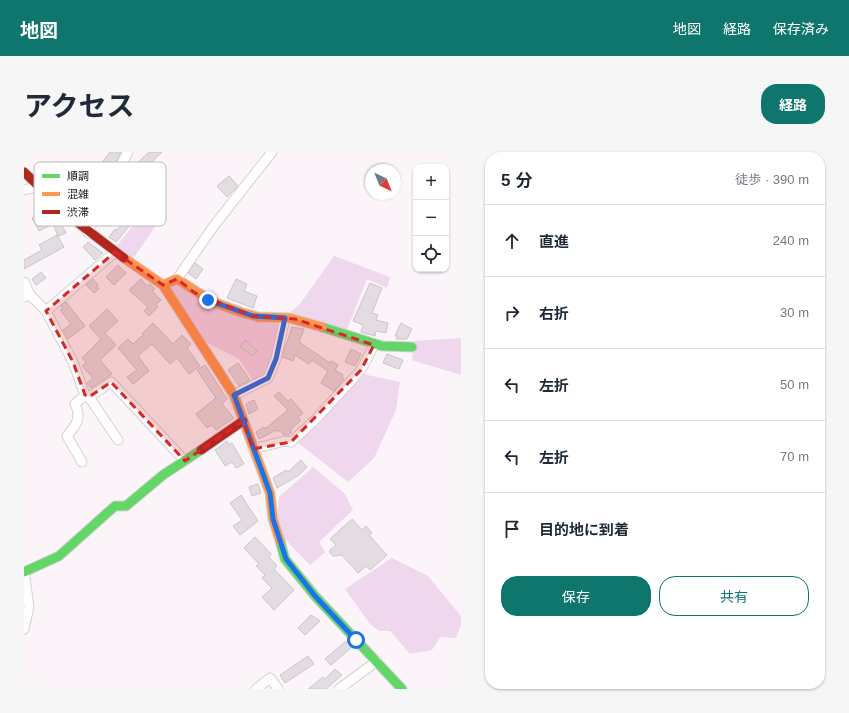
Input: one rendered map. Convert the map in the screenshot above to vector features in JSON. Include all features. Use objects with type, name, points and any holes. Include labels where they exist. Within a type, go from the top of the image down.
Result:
[{"type":"street","points":[[123,162],[128,152]]},
{"type":"street","points":[[163,285],[177,279],[222,215],[272,152]]},
{"type":"street","points":[[24,172],[34,184]]},
{"type":"street","points":[[24,190],[34,188]]},
{"type":"street","points":[[80,226],[115,252],[154,277],[163,285],[234,395],[270,493],[273,519],[286,559],[315,596],[402,689]]},
{"type":"street","points":[[88,233],[91,226]]},
{"type":"street","points":[[46,311],[115,252]]},
{"type":"street","points":[[177,279],[195,293],[253,316],[295,319],[374,345],[402,348],[412,347]]},
{"type":"street","points":[[24,282],[27,296],[46,311],[73,362],[87,396],[118,440]]},
{"type":"street","points":[[234,395],[268,378],[276,359],[285,318]]},
{"type":"street","points":[[254,449],[285,441],[292,442],[315,420],[361,370],[374,345]]},
{"type":"street","points":[[82,462],[67,436],[77,425],[79,419],[75,404],[111,382],[185,461]]},
{"type":"street","points":[[24,629],[29,607],[24,571],[59,556],[115,506],[126,506],[163,475],[243,421]]},
{"type":"street","points":[[339,689],[377,661]]},
{"type":"street","points":[[256,689],[270,678],[278,689]]},
{"type":"highlighted area","points":[[115,252],[163,285],[177,279],[195,293],[253,316],[295,319],[374,345],[361,370],[291,442],[253,449],[243,421],[185,461],[111,382],[89,397],[85,395],[73,362],[46,311]]},
{"type":"shaded area","points":[[132,226],[156,226],[133,259],[116,247]]},
{"type":"shaded area","points":[[334,256],[390,277],[387,288],[367,279],[346,332],[290,313],[300,304]]},
{"type":"shaded area","points":[[178,284],[279,324],[269,364],[260,377],[254,382],[239,359],[203,341],[169,292],[172,286]]},
{"type":"shaded area","points":[[461,338],[461,375],[412,360],[414,341]]},
{"type":"shaded area","points":[[363,374],[400,382],[396,410],[374,458],[348,482],[297,442]]},
{"type":"shaded area","points":[[313,467],[345,494],[353,510],[319,542],[325,552],[310,565],[283,537],[277,523],[279,497]]},
{"type":"shaded area","points":[[392,558],[428,576],[461,616],[461,625],[456,638],[440,637],[432,650],[410,654],[390,631],[379,631],[370,624],[345,589]]},
{"type":"building","points":[[110,152],[121,152],[116,162],[102,162]]},
{"type":"building","points":[[149,152],[162,152],[152,162],[138,162]]},
{"type":"building","points":[[229,176],[238,186],[227,197],[217,186]]},
{"type":"building","points":[[36,226],[49,226],[39,231]]},
{"type":"building","points":[[54,226],[62,226],[66,233],[58,236]]},
{"type":"building","points":[[120,226],[129,226],[116,242],[109,237],[115,229],[117,230]]},
{"type":"building","points":[[57,235],[64,247],[24,269],[24,260],[42,250],[39,245]]},
{"type":"building","points":[[88,242],[103,253],[95,260],[83,247]]},
{"type":"building","points":[[195,263],[203,269],[196,279],[188,273]]},
{"type":"building","points":[[118,265],[126,273],[114,285],[106,277]]},
{"type":"building","points":[[41,272],[46,278],[36,285],[32,279]]},
{"type":"building","points":[[93,279],[98,285],[97,286],[99,289],[94,293],[86,285]]},
{"type":"building","points":[[141,279],[147,286],[150,284],[155,289],[152,291],[161,300],[156,304],[158,307],[149,316],[144,311],[148,307],[129,290]]},
{"type":"building","points":[[236,279],[247,284],[244,291],[257,296],[253,308],[227,298]]},
{"type":"building","points":[[370,283],[382,288],[372,313],[378,315],[376,320],[388,323],[386,333],[376,331],[375,336],[361,332],[363,325],[353,321]]},
{"type":"building","points":[[66,302],[85,326],[68,339],[63,330],[71,324],[60,310],[63,309],[61,306]]},
{"type":"building","points":[[107,309],[118,321],[105,333],[116,345],[100,360],[112,374],[91,388],[87,383],[93,378],[82,366],[86,362],[82,358],[101,339],[89,326]]},
{"type":"building","points":[[153,323],[173,344],[182,335],[191,344],[187,348],[200,366],[189,374],[177,358],[170,364],[152,344],[138,356],[149,371],[133,384],[127,377],[137,370],[118,348],[128,339],[133,344]]},
{"type":"building","points":[[401,323],[412,329],[407,339],[396,339],[398,336],[395,336]]},
{"type":"building","points":[[292,327],[304,329],[299,342],[330,363],[331,361],[338,365],[335,370],[343,375],[342,377],[344,379],[334,391],[321,383],[328,371],[312,360],[309,364],[295,355],[293,361],[282,357]]},
{"type":"building","points":[[245,340],[257,351],[253,356],[240,347]]},
{"type":"building","points":[[351,349],[361,354],[355,366],[345,362]]},
{"type":"building","points":[[387,354],[403,360],[399,369],[383,363]]},
{"type":"building","points":[[238,363],[250,380],[239,386],[228,370]]},
{"type":"building","points":[[205,365],[227,399],[222,404],[234,418],[216,430],[212,425],[207,428],[196,414],[216,398],[197,370]]},
{"type":"building","points":[[279,392],[288,401],[291,399],[303,413],[298,417],[301,420],[290,430],[292,432],[288,435],[284,435],[280,430],[278,432],[276,430],[259,439],[256,432],[264,427],[265,429],[288,410],[274,396]]},
{"type":"building","points":[[254,400],[258,409],[249,414],[246,404]]},
{"type":"building","points":[[227,441],[229,445],[232,443],[244,464],[236,468],[232,462],[225,466],[215,450]]},
{"type":"building","points":[[301,460],[307,467],[299,475],[277,488],[273,478],[286,470],[288,472]]},
{"type":"building","points":[[258,484],[261,493],[252,496],[249,487]]},
{"type":"building","points":[[241,495],[258,521],[240,535],[233,526],[242,520],[230,503]]},
{"type":"building","points":[[352,519],[362,530],[366,526],[372,533],[369,535],[387,555],[370,570],[366,566],[358,573],[342,555],[333,556],[330,553],[330,550],[336,545],[330,539]]},
{"type":"building","points":[[255,537],[271,554],[269,557],[277,566],[274,569],[294,590],[274,610],[262,597],[272,588],[262,578],[265,575],[256,566],[259,564],[244,548]]},
{"type":"building","points":[[311,615],[320,621],[305,635],[298,628]]},
{"type":"building","points":[[346,641],[352,647],[331,665],[325,659]]},
{"type":"building","points":[[308,656],[314,664],[285,683],[280,675]]},
{"type":"building","points":[[335,669],[342,675],[326,689],[308,689],[323,677],[325,679]]},
{"type":"traffic: fast","points":[[322,327],[382,346],[412,347]]},
{"type":"traffic: fast","points":[[24,572],[59,556],[115,506],[126,506],[163,475],[201,450]]},
{"type":"traffic: fast","points":[[280,541],[285,559],[315,596],[402,689]]},
{"type":"traffic: slow","points":[[124,258],[163,285],[234,395],[270,493],[273,519],[280,541]]},
{"type":"traffic: slow","points":[[163,285],[177,279],[213,302],[243,313],[258,317],[290,318],[322,327]]},
{"type":"traffic: jam","points":[[24,172],[34,182]]},
{"type":"traffic: jam","points":[[82,226],[124,258]]},
{"type":"traffic: jam","points":[[201,450],[243,421]]},
{"type":"route","points":[[208,300],[253,316],[285,318],[276,359],[268,378],[234,395],[270,493],[273,519],[286,559],[315,596],[356,640]]}]
